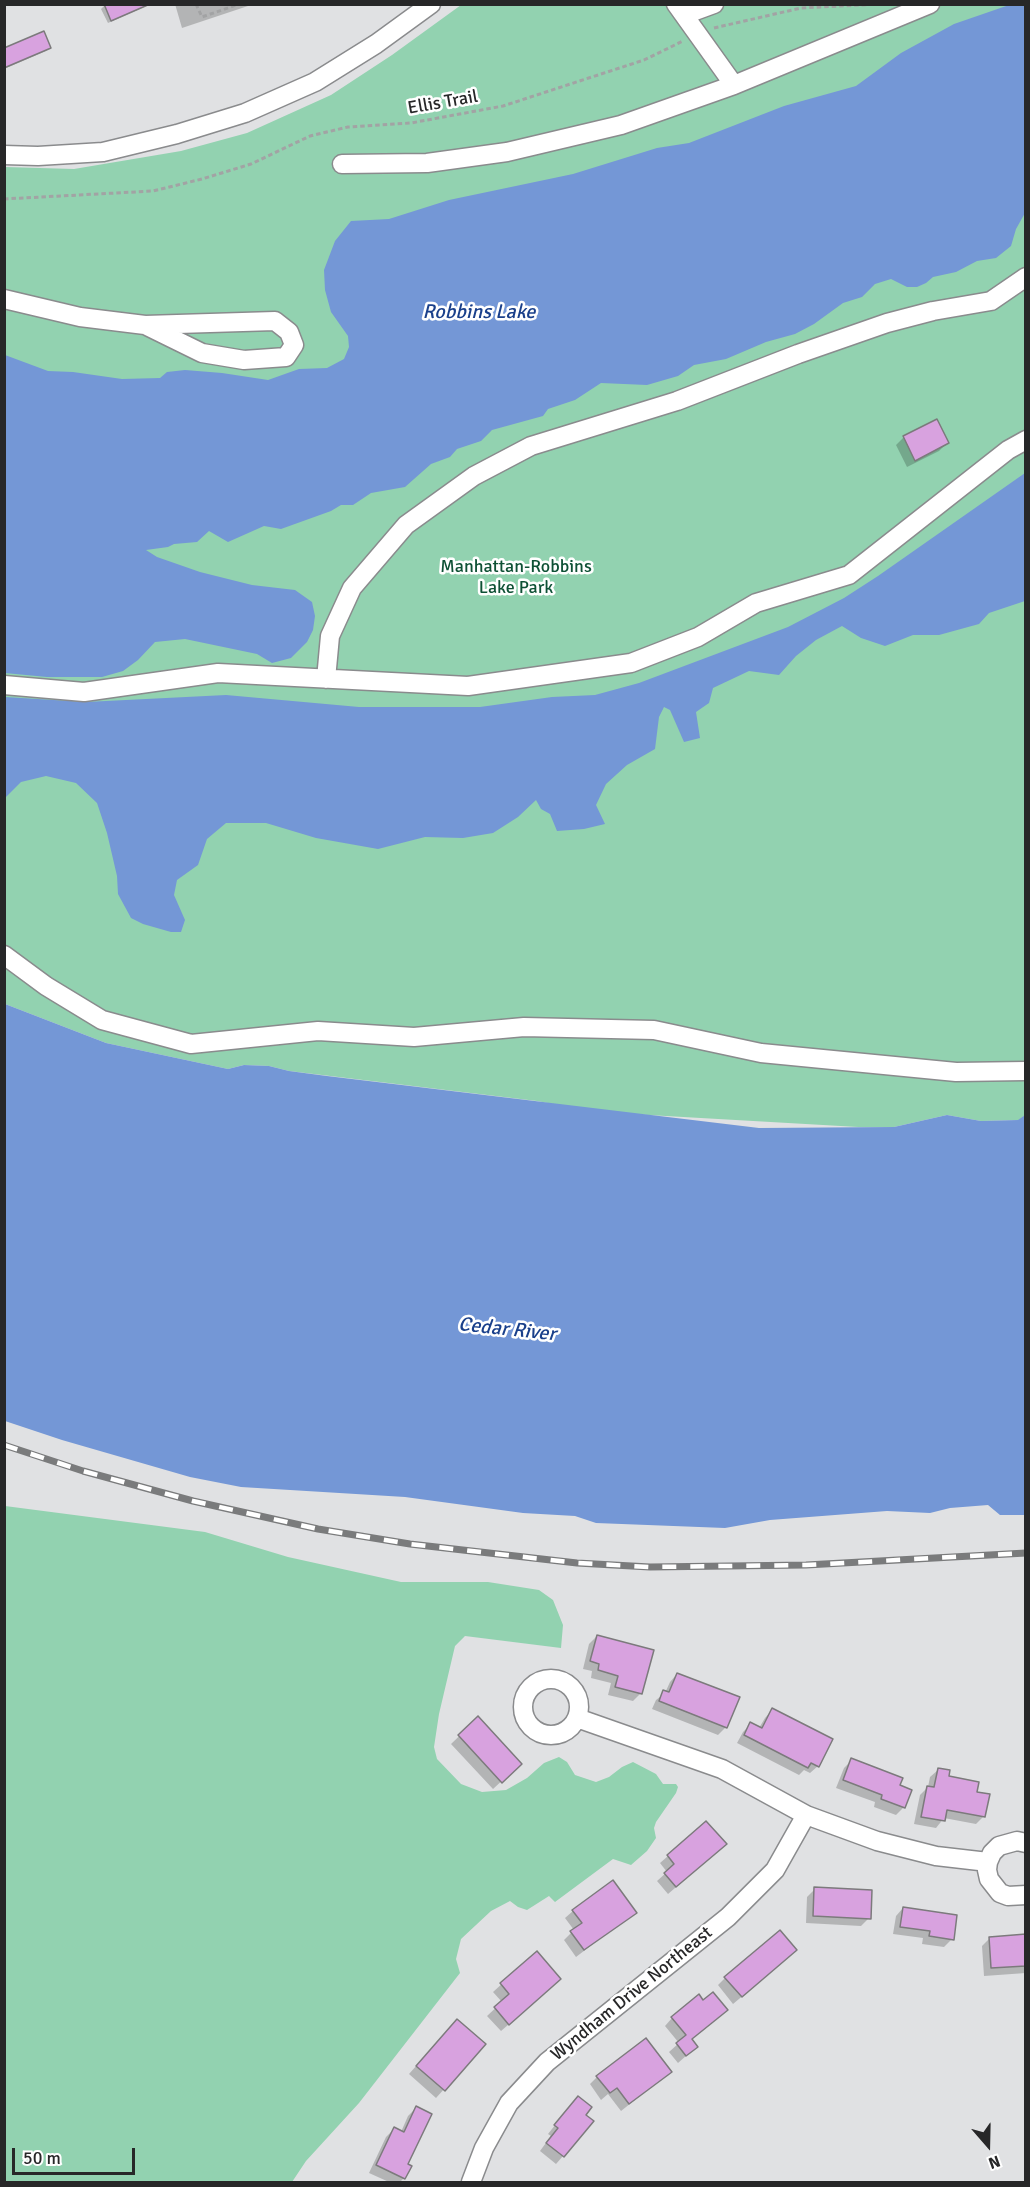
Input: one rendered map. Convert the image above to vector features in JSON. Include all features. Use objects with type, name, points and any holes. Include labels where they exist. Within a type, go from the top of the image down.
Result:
[{"type":"street","points":[[4,155],[38,156],[103,152],[177,134],[245,113],[315,82],[376,44],[430,4]]},
{"type":"street","points":[[714,4],[680,10],[734,85]]},
{"type":"street","points":[[342,164],[427,163],[507,153],[621,125],[734,85],[930,4]]},
{"type":"street","points":[[326,679],[330,636],[352,588],[406,525],[474,476],[531,446],[677,401],[798,354],[887,323],[933,311],[992,301],[1026,277]]},
{"type":"street","points":[[4,299],[80,317],[145,325],[275,321],[289,332],[294,345],[286,357],[244,360],[202,353],[145,325]]},
{"type":"street","points":[[4,685],[84,692],[218,673],[468,686],[632,663],[698,637],[756,603],[849,575],[1008,450],[1026,440]]},
{"type":"street","points":[[4,955],[46,986],[102,1020],[190,1044],[318,1031],[414,1037],[524,1026],[654,1030],[761,1053],[956,1072],[1026,1071]]},
{"type":"street","points":[[577,1718],[722,1769],[806,1815],[877,1841],[936,1856],[988,1862]]},
{"type":"street","name":"Wyndham Drive Northeast","points":[[471,2182],[484,2148],[509,2103],[547,2062],[728,1917],[775,1870],[806,1815]]},
{"type":"street","points":[[1026,1843],[1007,1842],[992,1853],[988,1862],[989,1879],[1000,1893],[1008,1896],[1026,1895]]},
{"type":"path","points":[[196,4],[202,17],[239,4]]},
{"type":"path","name":"Ellis Trail","points":[[4,199],[153,191],[251,164],[310,136],[348,127],[411,123],[503,106],[644,60],[720,26],[801,8],[881,4]]},
{"type":"green space","name":"Manhattan-Robbins Lake Park","points":[[461,5],[1025,5],[1025,1115],[1019,1120],[981,1121],[947,1115],[894,1127],[858,1127],[596,1112],[537,1101],[289,1071],[269,1066],[244,1065],[228,1069],[106,1043],[5,1004],[5,167],[74,169],[181,151],[247,133],[331,95],[392,55]]},
{"type":"green space","points":[[5,1506],[205,1532],[288,1557],[401,1582],[488,1582],[539,1590],[553,1600],[563,1625],[561,1648],[465,1636],[455,1646],[439,1714],[434,1747],[437,1759],[461,1784],[482,1792],[506,1790],[527,1778],[544,1763],[559,1757],[567,1762],[575,1775],[596,1782],[633,1762],[656,1774],[663,1784],[676,1784],[678,1787],[656,1822],[654,1828],[656,1838],[647,1851],[631,1865],[613,1859],[555,1902],[549,1896],[527,1910],[510,1901],[491,1911],[461,1939],[456,1959],[460,1973],[359,2103],[306,2161],[292,2182],[5,2182]]},
{"type":"water","name":"Robbins Lake","points":[[1012,4],[1025,5],[1025,213],[1016,229],[1011,246],[996,258],[977,261],[956,272],[933,277],[917,287],[907,287],[891,279],[875,284],[862,297],[843,303],[814,324],[795,334],[766,342],[726,359],[694,365],[678,376],[647,385],[601,383],[575,400],[548,409],[543,416],[492,430],[481,441],[457,449],[450,457],[431,464],[405,487],[371,493],[353,505],[341,505],[331,511],[281,529],[264,526],[228,542],[209,531],[197,542],[146,550],[157,557],[200,572],[252,585],[295,590],[312,602],[315,616],[313,630],[307,642],[291,658],[272,663],[257,654],[185,639],[155,642],[138,660],[123,671],[102,677],[47,677],[5,673],[5,355],[48,371],[122,379],[160,378],[167,372],[185,370],[268,380],[299,369],[327,368],[344,359],[349,347],[348,336],[331,312],[325,290],[324,270],[335,241],[351,221],[389,219],[449,200],[573,174],[657,148],[689,143],[784,106],[856,86],[901,53],[954,24]]},
{"type":"water","points":[[1025,473],[1025,601],[989,613],[979,624],[939,635],[913,635],[885,646],[861,638],[842,626],[816,640],[796,656],[779,675],[749,671],[713,688],[709,703],[696,712],[700,738],[684,742],[670,710],[664,707],[659,717],[655,749],[627,765],[606,784],[596,805],[605,824],[584,829],[557,831],[550,814],[541,809],[536,800],[518,817],[493,833],[463,838],[425,837],[378,849],[316,838],[266,823],[226,823],[207,839],[198,865],[177,880],[174,895],[185,920],[181,932],[171,932],[131,918],[118,894],[117,876],[97,803],[76,783],[46,776],[21,782],[5,798],[5,697],[86,702],[226,695],[359,707],[480,707],[552,697],[595,695],[639,683],[788,627],[844,598],[878,576]]},
{"type":"water","name":"Cedar River","points":[[5,1004],[106,1043],[228,1069],[244,1065],[269,1066],[327,1076],[759,1128],[894,1127],[947,1115],[981,1121],[1018,1120],[1025,1115],[1025,1515],[1000,1515],[988,1505],[950,1508],[930,1513],[887,1511],[770,1520],[725,1528],[596,1523],[575,1516],[523,1513],[405,1497],[241,1487],[190,1477],[5,1421]]},
{"type":"building","points":[[104,4],[150,4],[111,21]]},
{"type":"building","points":[[44,31],[51,48],[4,68],[4,48]]},
{"type":"building","points":[[937,419],[949,443],[915,461],[903,436]]},
{"type":"building","points":[[597,1635],[654,1650],[642,1694],[615,1687],[618,1676],[598,1670],[599,1664],[590,1661]]},
{"type":"building","points":[[677,1673],[740,1697],[727,1728],[659,1701],[663,1690],[669,1692]]},
{"type":"building","points":[[772,1708],[833,1739],[819,1767],[811,1763],[808,1768],[744,1735],[750,1722],[762,1728]]},
{"type":"building","points":[[478,1716],[522,1764],[502,1783],[458,1735]]},
{"type":"building","points":[[851,1758],[903,1778],[900,1785],[912,1790],[905,1808],[881,1799],[882,1795],[843,1780]]},
{"type":"building","points":[[938,1768],[950,1770],[949,1776],[979,1782],[977,1792],[990,1794],[985,1817],[947,1810],[945,1821],[921,1817],[927,1786],[934,1787]]},
{"type":"building","points":[[706,1821],[727,1844],[676,1887],[664,1873],[674,1864],[667,1855]]},
{"type":"building","points":[[613,1880],[637,1913],[584,1950],[570,1931],[582,1923],[572,1910]]},
{"type":"building","points":[[814,1887],[872,1890],[871,1919],[813,1916]]},
{"type":"building","points":[[903,1907],[957,1915],[954,1940],[929,1936],[930,1931],[900,1927]]},
{"type":"building","points":[[780,1930],[797,1950],[742,1997],[724,1977]]},
{"type":"building","points":[[1026,1934],[1026,1966],[991,1968],[989,1937]]},
{"type":"building","points":[[537,1951],[561,1979],[509,2025],[494,2007],[509,1994],[500,1983]]},
{"type":"building","points":[[713,1992],[728,2010],[692,2039],[698,2047],[686,2056],[676,2043],[686,2035],[671,2017],[699,1994],[703,2000]]},
{"type":"building","points":[[457,2019],[486,2044],[445,2091],[416,2066]]},
{"type":"building","points":[[646,2038],[672,2072],[629,2104],[617,2088],[610,2093],[596,2076]]},
{"type":"building","points":[[578,2096],[592,2107],[586,2115],[594,2121],[564,2157],[546,2143],[558,2128],[554,2125]]},
{"type":"building","points":[[416,2106],[432,2114],[408,2164],[412,2166],[405,2179],[376,2165],[394,2127],[404,2132]]},
{"type":"railway","points":[[4,1445],[83,1471],[193,1501],[318,1529],[410,1544],[577,1563],[650,1567],[806,1565],[1026,1553]]}]
